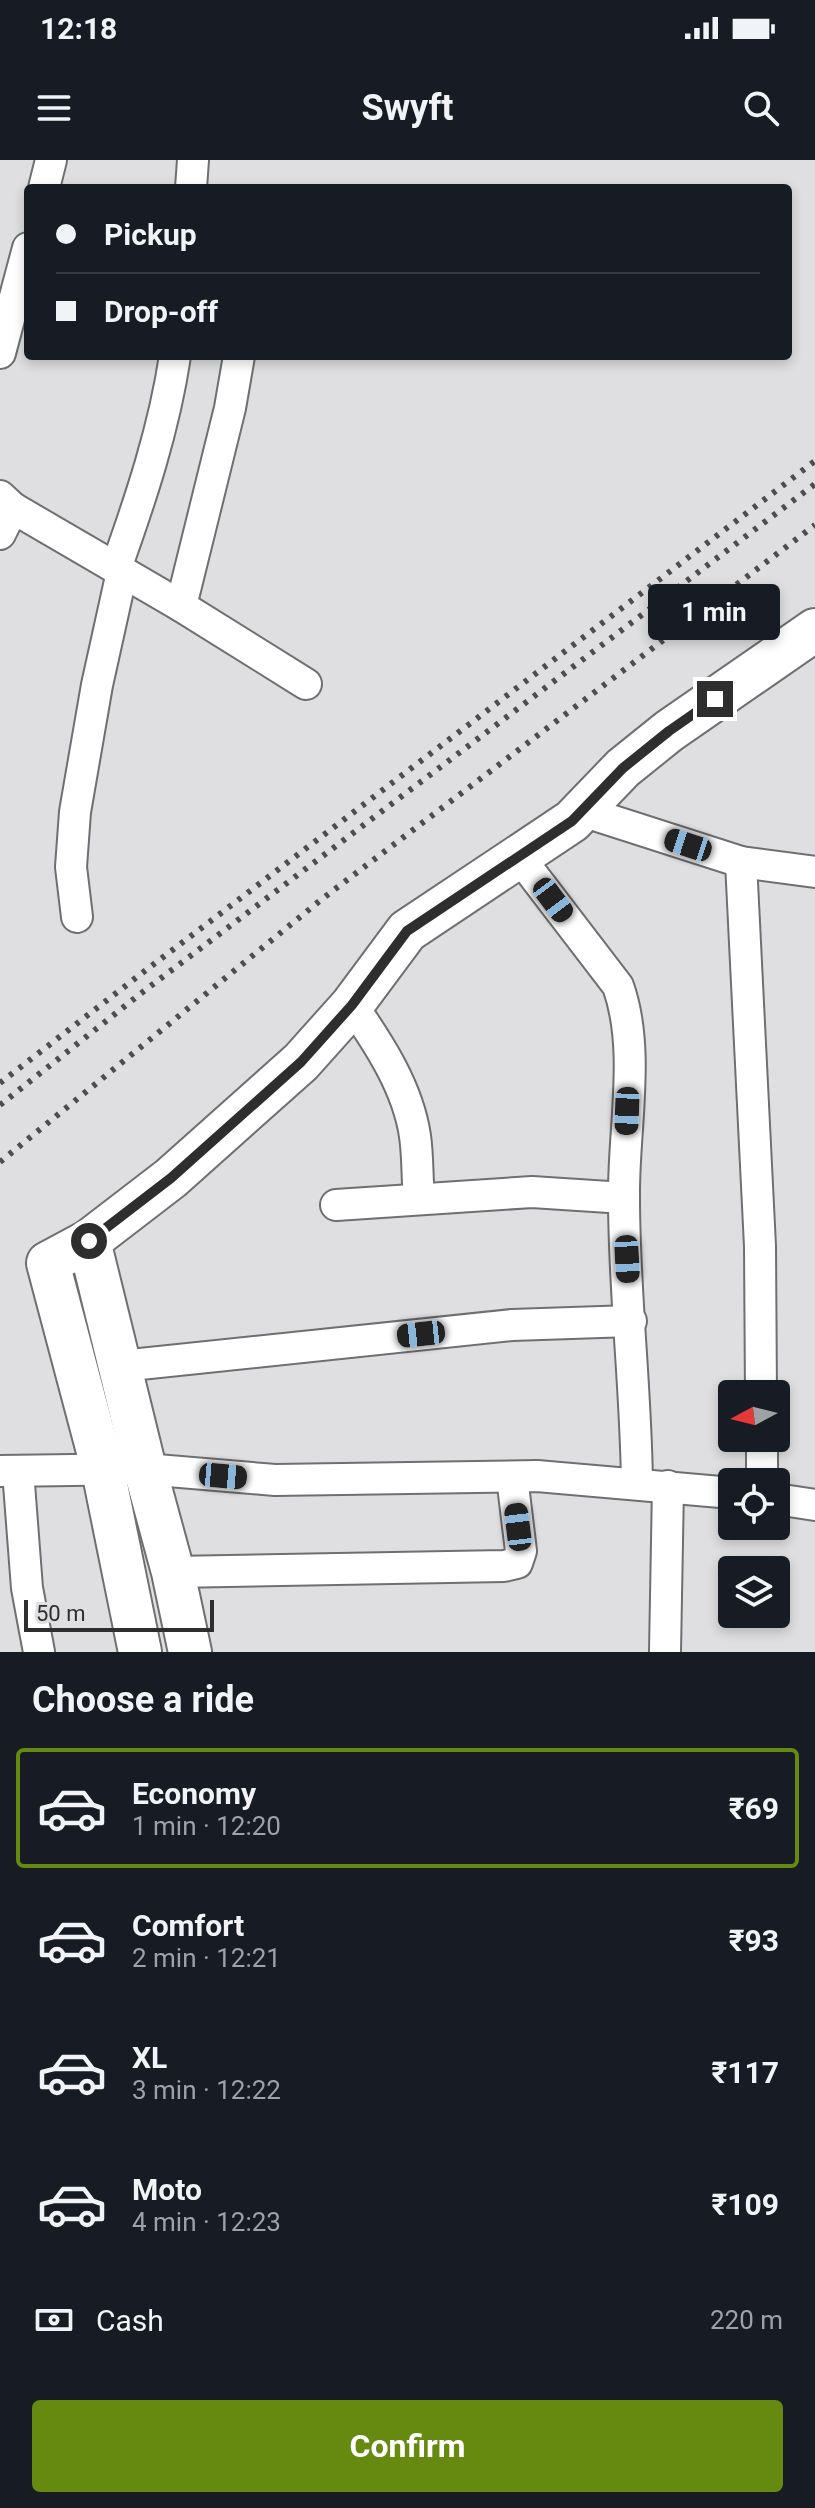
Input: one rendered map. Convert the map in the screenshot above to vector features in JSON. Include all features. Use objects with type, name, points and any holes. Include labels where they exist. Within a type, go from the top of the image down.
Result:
[{"type":"street","points":[[45,184],[51,160]]},
{"type":"street","points":[[191,184],[193,160]]},
{"type":"street","points":[[0,353],[24,263]]},
{"type":"street","points":[[77,917],[71,867],[75,812],[97,685],[119,570],[163,420],[174,360]]},
{"type":"street","points":[[181,606],[230,408],[238,360]]},
{"type":"street","points":[[4,512],[119,570],[306,684]]},
{"type":"street","points":[[140,1652],[103,1470],[48,1263],[89,1241],[171,1178],[301,1062],[352,1005],[407,931],[520,858],[582,811],[623,768],[669,731],[815,630]]},
{"type":"street","points":[[582,811],[741,862],[815,872]]},
{"type":"street","points":[[520,858],[618,986],[626,1009],[629,1053],[624,1198],[637,1484]]},
{"type":"street","points":[[741,862],[760,1246],[761,1380]]},
{"type":"street","points":[[352,1005],[375,1038],[407,1104],[415,1136],[419,1199]]},
{"type":"street","points":[[336,1205],[532,1192],[624,1198]]},
{"type":"street","points":[[89,1241],[173,1572],[190,1652]]},
{"type":"street","points":[[121,1366],[512,1325],[631,1321]]},
{"type":"street","points":[[39,1652],[9,1471],[145,1469],[275,1480],[512,1477],[718,1491]]},
{"type":"street","points":[[173,1572],[504,1566],[517,1563],[521,1551],[512,1477]]},
{"type":"street","points":[[665,1652],[668,1486]]},
{"type":"street","points":[[790,1501],[815,1505]]},
{"type":"railway","points":[[0,1083],[815,461]]},
{"type":"railway","points":[[0,1105],[144,991],[815,484]]},
{"type":"railway","points":[[0,1162],[322,899],[815,525]]},
{"type":"route","points":[[89,1241],[171,1178],[301,1062],[352,1005],[407,931],[572,821],[623,768],[715,699]]}]
